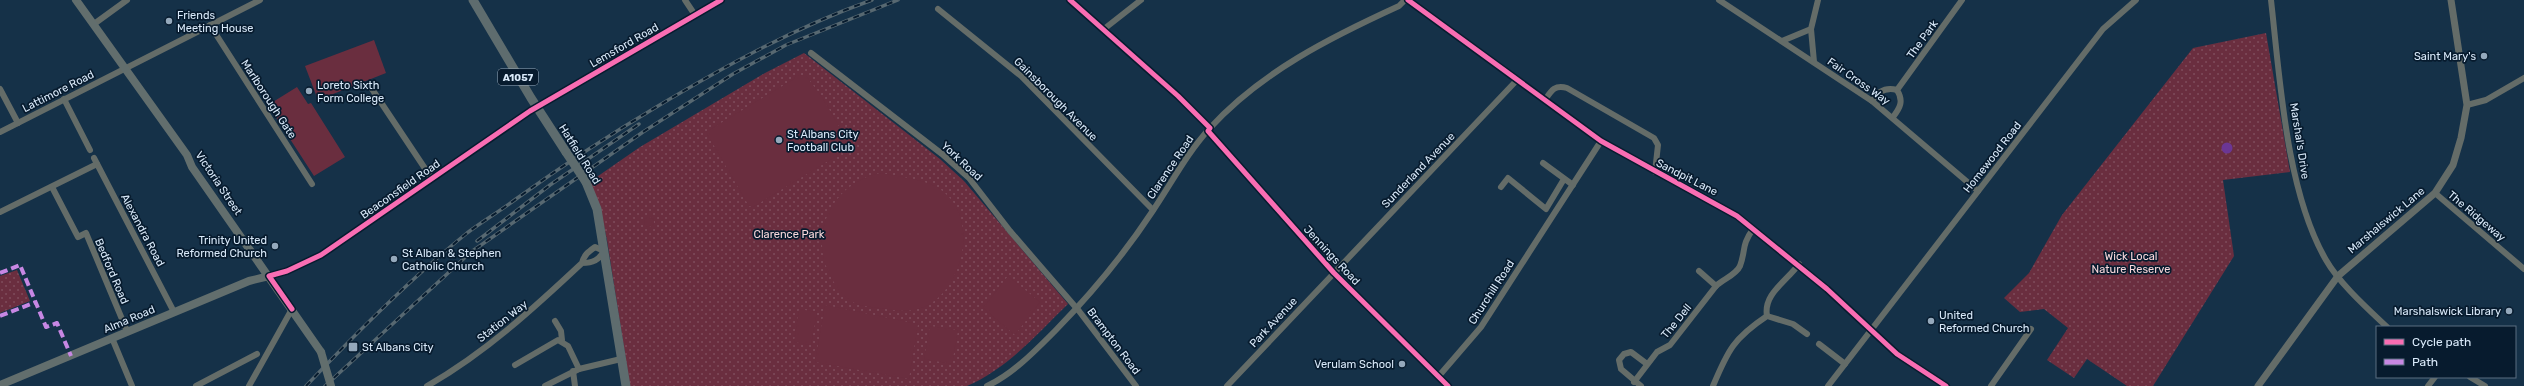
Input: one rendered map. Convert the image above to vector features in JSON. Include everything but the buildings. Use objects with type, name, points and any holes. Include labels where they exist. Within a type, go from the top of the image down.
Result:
[{"type":"main road","name":"Victoria Street","points":[[76,0],[126,68],[321,352],[331,386]]},
{"type":"main road","name":"Hatfield Road","points":[[474,0],[536,107],[586,182],[597,209],[626,386]]},
{"type":"main road","name":"Alma Road","points":[[0,385],[252,280],[269,276]]},
{"type":"street","points":[[94,24],[127,0]]},
{"type":"street","name":"Lattimore Road","points":[[0,132],[260,0]]},
{"type":"street","points":[[685,0],[695,15]]},
{"type":"street","name":"Lemsford Road","points":[[536,107],[721,0]]},
{"type":"street","name":"Jennings Road","points":[[1070,0],[1178,96],[1209,129],[1334,273],[1448,386]]},
{"type":"street","points":[[1104,29],[1141,0]]},
{"type":"street","name":"Sandpit Lane","points":[[1407,0],[1601,141],[1655,172],[1715,202],[1753,229],[1799,264],[1870,331],[1897,354],[1946,386]]},
{"type":"street","name":"Clarence Road","points":[[987,386],[1030,355],[1077,308],[1128,248],[1181,166],[1209,129],[1269,77],[1305,52],[1341,32],[1399,6],[1407,0]]},
{"type":"street","name":"Fair Cross Way","points":[[1720,0],[1872,101],[1978,191]]},
{"type":"street","points":[[1814,62],[1811,29],[1818,0]]},
{"type":"street","name":"The Park","points":[[1897,90],[1962,0]]},
{"type":"street","name":"Homewood Road","points":[[1828,386],[2103,29],[2136,0]]},
{"type":"street","name":"Marshal's Drive","points":[[2270,0],[2288,137],[2298,192],[2325,259],[2338,276],[2386,326]]},
{"type":"street","name":"Marshalswick Lane","points":[[2258,386],[2338,276],[2435,193],[2453,165],[2461,138],[2467,104],[2451,0]]},
{"type":"street","name":"Gainsborough Avenue","points":[[938,9],[1021,76],[1153,210]]},
{"type":"street","name":"Marlborough Gate","points":[[210,25],[312,184]]},
{"type":"street","points":[[1782,41],[1811,29]]},
{"type":"street","name":"York Road","points":[[811,53],[937,150],[968,178],[1010,232],[1077,308]]},
{"type":"street","points":[[2467,104],[2486,100],[2524,78]]},
{"type":"street","name":"Sunderland Avenue","points":[[1334,273],[1517,80]]},
{"type":"street","name":"Sandpit Lane","points":[[1545,100],[1553,88],[1560,86],[1567,88],[1654,138],[1658,146],[1655,172]]},
{"type":"street","points":[[1872,101],[1882,90],[1889,88],[1897,90],[1901,97],[1900,106],[1893,118]]},
{"type":"street","points":[[0,89],[18,123]]},
{"type":"street","points":[[372,89],[432,179]]},
{"type":"street","points":[[64,99],[90,150]]},
{"type":"street","name":"Beaconsfield Road","points":[[269,276],[287,271],[321,255],[536,107]]},
{"type":"street","name":"Churchill Road","points":[[1438,376],[1481,327],[1601,141]]},
{"type":"street","name":"Alexandra Road","points":[[52,187],[96,161],[174,312]]},
{"type":"street","points":[[1543,163],[1573,185]]},
{"type":"street","points":[[1501,187],[1508,178],[1554,214]]},
{"type":"street","points":[[1546,209],[1564,179]]},
{"type":"street","points":[[0,212],[52,187]]},
{"type":"street","name":"Bedford Road","points":[[52,187],[78,237],[86,233],[127,331]]},
{"type":"street","name":"The Ridgeway","points":[[2435,193],[2524,269]]},
{"type":"street","name":"The Dell","points":[[1634,382],[1657,352],[1670,345],[1716,286],[1723,279],[1734,274],[1740,267],[1744,242],[1753,229]]},
{"type":"street","name":"Station Way","points":[[427,386],[476,354],[540,303],[582,263],[584,256],[595,247],[604,251],[600,258],[590,263],[582,263]]},
{"type":"street","points":[[1767,316],[1766,307],[1769,298],[1799,264]]},
{"type":"street","points":[[1699,271],[1716,286]]},
{"type":"street","name":"Park Avenue","points":[[1227,386],[1334,273]]},
{"type":"street","name":"Brampton Road","points":[[1077,308],[1136,386]]},
{"type":"street","points":[[249,386],[292,309]]},
{"type":"street","points":[[1767,316],[1793,324],[1807,334]]},
{"type":"street","points":[[1713,386],[1727,353],[1750,328],[1767,316]]},
{"type":"street","points":[[555,321],[561,331],[562,340],[568,346],[576,370],[576,386]]},
{"type":"street","points":[[1991,386],[2031,329]]},
{"type":"street","points":[[112,338],[132,386]]},
{"type":"street","points":[[515,365],[554,342],[562,340]]},
{"type":"street","points":[[1819,344],[1845,364]]},
{"type":"street","points":[[1640,386],[1634,382],[1621,368],[1619,360],[1624,354],[1631,352],[1647,364]]},
{"type":"street","points":[[196,386],[257,354]]},
{"type":"street","points":[[545,386],[576,370],[622,359]]},
{"type":"street","points":[[2428,386],[2434,378]]},
{"type":"street","points":[[2478,378],[2485,386]]},
{"type":"green space","name":"Wick Local Nature Reserve","points":[[2266,33],[2290,172],[2223,180],[2234,256],[2153,386],[2127,386],[2087,359],[2074,378],[2047,360],[2068,328],[2044,309],[2020,312],[2004,298],[2029,273],[2062,215],[2193,48]]},
{"type":"green space","points":[[374,40],[386,73],[318,100],[305,66]]},
{"type":"green space","name":"Clarence Park","points":[[804,53],[940,159],[964,181],[1068,304],[1033,339],[1009,360],[982,379],[967,386],[630,386],[607,240],[602,217],[588,183],[640,147],[765,73]]},
{"type":"green space","name":"St Albans City Football Club","points":[[796,75],[806,76],[822,97],[851,147],[753,207],[749,206],[706,132],[794,79]]},
{"type":"green space","points":[[297,87],[308,104],[311,103],[345,157],[314,176],[268,105]]},
{"type":"green space","points":[[880,173],[930,184],[945,193],[955,205],[961,220],[963,236],[962,253],[957,269],[949,284],[939,297],[933,302],[914,310],[893,310],[868,306],[851,301],[836,286],[824,259],[822,243],[824,227],[829,212],[849,187],[863,179]]},
{"type":"green space","points":[[647,217],[651,217],[653,218],[653,226],[647,227],[644,224],[644,220]]},
{"type":"green space","points":[[17,270],[30,301],[0,313],[0,276]]},
{"type":"green space","points":[[1008,276],[1040,302],[1015,335],[983,308]]},
{"type":"green space","points":[[825,305],[918,324],[909,379],[815,362]]},
{"type":"green space","points":[[799,309],[817,312],[811,345],[794,342]]},
{"type":"green space","points":[[930,326],[958,330],[952,364],[924,359]]},
{"type":"shaded area","points":[[2227,142],[2231,144],[2233,148],[2231,152],[2227,154],[2223,152],[2221,148],[2223,144]]},
{"type":"railway","points":[[306,386],[384,307],[425,269],[467,233],[551,175],[604,139],[640,117],[736,62],[816,22],[872,0]]},
{"type":"railway","points":[[325,386],[471,252],[643,132],[733,74],[786,45],[898,0]]},
{"type":"railway","points":[[477,241],[550,185],[639,124]]},
{"type":"marked path","points":[[0,273],[20,265],[46,327],[57,323],[71,356]]},
{"type":"marked path","points":[[0,316],[36,302]]},
{"type":"cycle path","points":[[292,309],[269,276],[287,271],[321,255],[530,111],[721,0]]},
{"type":"cycle path","points":[[1070,0],[1178,96],[1210,128],[1208,131],[1334,273],[1448,386]]},
{"type":"cycle path","points":[[1408,0],[1601,141],[1737,216],[1827,289],[1897,354],[1946,386]]},
{"type":"place","name":"Friends Meeting House","points":[[169,21]]},
{"type":"place","name":"Saint Mary's","points":[[2484,56]]},
{"type":"place","name":"Loreto Sixth Form College","points":[[309,91]]},
{"type":"place","name":"St Albans City Football Club","points":[[779,140]]},
{"type":"place","name":"Trinity United Reformed Church","points":[[275,246]]},
{"type":"place","name":"St Alban & Stephen Catholic Church","points":[[394,259]]},
{"type":"place","name":"Marshalswick Library","points":[[2509,311]]},
{"type":"place","name":"United Reformed Church","points":[[1931,321]]},
{"type":"place","name":"St Albans City","points":[[353,347]]},
{"type":"place","name":"Verulam School","points":[[1402,364]]}]
